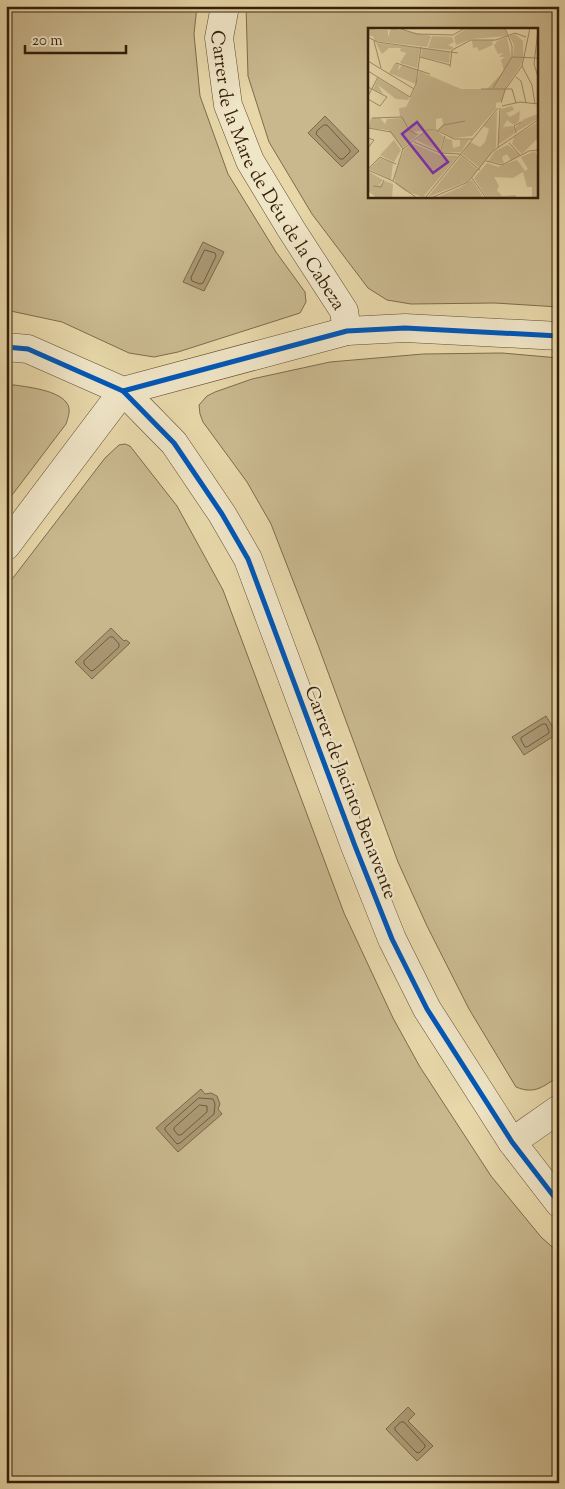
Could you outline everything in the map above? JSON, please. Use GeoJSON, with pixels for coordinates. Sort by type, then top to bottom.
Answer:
{"type":"FeatureCollection","features":[{"type":"Feature","properties":{"kind":"street","name":"Carrer de la Mare de Déu de la Cabeza"},"geometry":{"type":"LineString","coordinates":[[225,6],[219,38],[228,105],[250,161],[344,311],[347,331]]}},
{"type":"Feature","properties":{"kind":"street"},"geometry":{"type":"LineString","coordinates":[[6,546],[123,391],[347,331],[405,328],[559,336]]}},
{"type":"Feature","properties":{"kind":"street"},"geometry":{"type":"LineString","coordinates":[[6,347],[28,349],[123,391]]}},
{"type":"Feature","properties":{"kind":"street","name":"Carrer de Jacinto Benavente"},"geometry":{"type":"LineString","coordinates":[[123,391],[174,443],[222,514],[248,559],[355,846],[392,939],[427,1009],[512,1142],[559,1203]]}},
{"type":"Feature","properties":{"kind":"street"},"geometry":{"type":"LineString","coordinates":[[512,1142],[559,1109]]}},
{"type":"Feature","properties":{"kind":"shaded area"},"geometry":{"type":"Polygon","coordinates":[[[6,6],[197,6],[194,34],[200,96],[228,174],[276,252],[305,292],[306,302],[300,313],[178,352],[154,357],[129,353],[62,322],[6,310],[6,6]]]}},
{"type":"Feature","properties":{"kind":"shaded area"},"geometry":{"type":"Polygon","coordinates":[[[246,6],[559,6],[559,307],[495,303],[411,304],[387,300],[368,288],[312,214],[269,142],[248,76],[246,6]]]}},
{"type":"Feature","properties":{"kind":"shaded area"},"geometry":{"type":"Polygon","coordinates":[[[502,353],[559,358],[559,1076],[534,1090],[516,1087],[469,1009],[427,926],[398,862],[271,524],[247,482],[203,422],[199,405],[207,396],[215,392],[252,379],[330,362],[423,354],[502,353]]]}},
{"type":"Feature","properties":{"kind":"shaded area"},"geometry":{"type":"Polygon","coordinates":[[[6,384],[55,394],[66,402],[69,410],[66,424],[6,503],[6,384]]]}},
{"type":"Feature","properties":{"kind":"shaded area"},"geometry":{"type":"Polygon","coordinates":[[[125,444],[130,446],[177,506],[223,590],[344,913],[393,1018],[420,1067],[491,1176],[541,1237],[559,1253],[559,1483],[6,1483],[6,587],[105,458],[119,445],[125,444]]]}},
{"type":"Feature","properties":{"kind":"water"},"geometry":{"type":"Polygon","coordinates":[[[325,116],[359,151],[342,167],[308,133],[325,116]]]}},
{"type":"Feature","properties":{"kind":"water"},"geometry":{"type":"Polygon","coordinates":[[[203,242],[224,252],[204,291],[183,282],[203,242]]]}},
{"type":"Feature","properties":{"kind":"water"},"geometry":{"type":"Polygon","coordinates":[[[111,628],[124,641],[126,640],[130,643],[92,679],[75,662],[111,628]]]}},
{"type":"Feature","properties":{"kind":"water"},"geometry":{"type":"Polygon","coordinates":[[[546,716],[557,734],[524,755],[512,737],[546,716]]]}},
{"type":"Feature","properties":{"kind":"water"},"geometry":{"type":"Polygon","coordinates":[[[201,1089],[205,1094],[211,1093],[217,1096],[220,1104],[218,1109],[222,1114],[178,1152],[156,1128],[201,1089]]]}},
{"type":"Feature","properties":{"kind":"water"},"geometry":{"type":"Polygon","coordinates":[[[408,1407],[415,1414],[408,1421],[433,1446],[417,1461],[386,1429],[408,1407]]]}},
{"type":"Feature","properties":{"kind":"cycle path"},"geometry":{"type":"LineString","coordinates":[[6,347],[28,349],[123,391],[347,331],[405,328],[559,336]]}},
{"type":"Feature","properties":{"kind":"cycle path"},"geometry":{"type":"LineString","coordinates":[[123,391],[174,443],[222,514],[248,559],[355,846],[392,939],[427,1009],[512,1142],[559,1203]]}}]}
